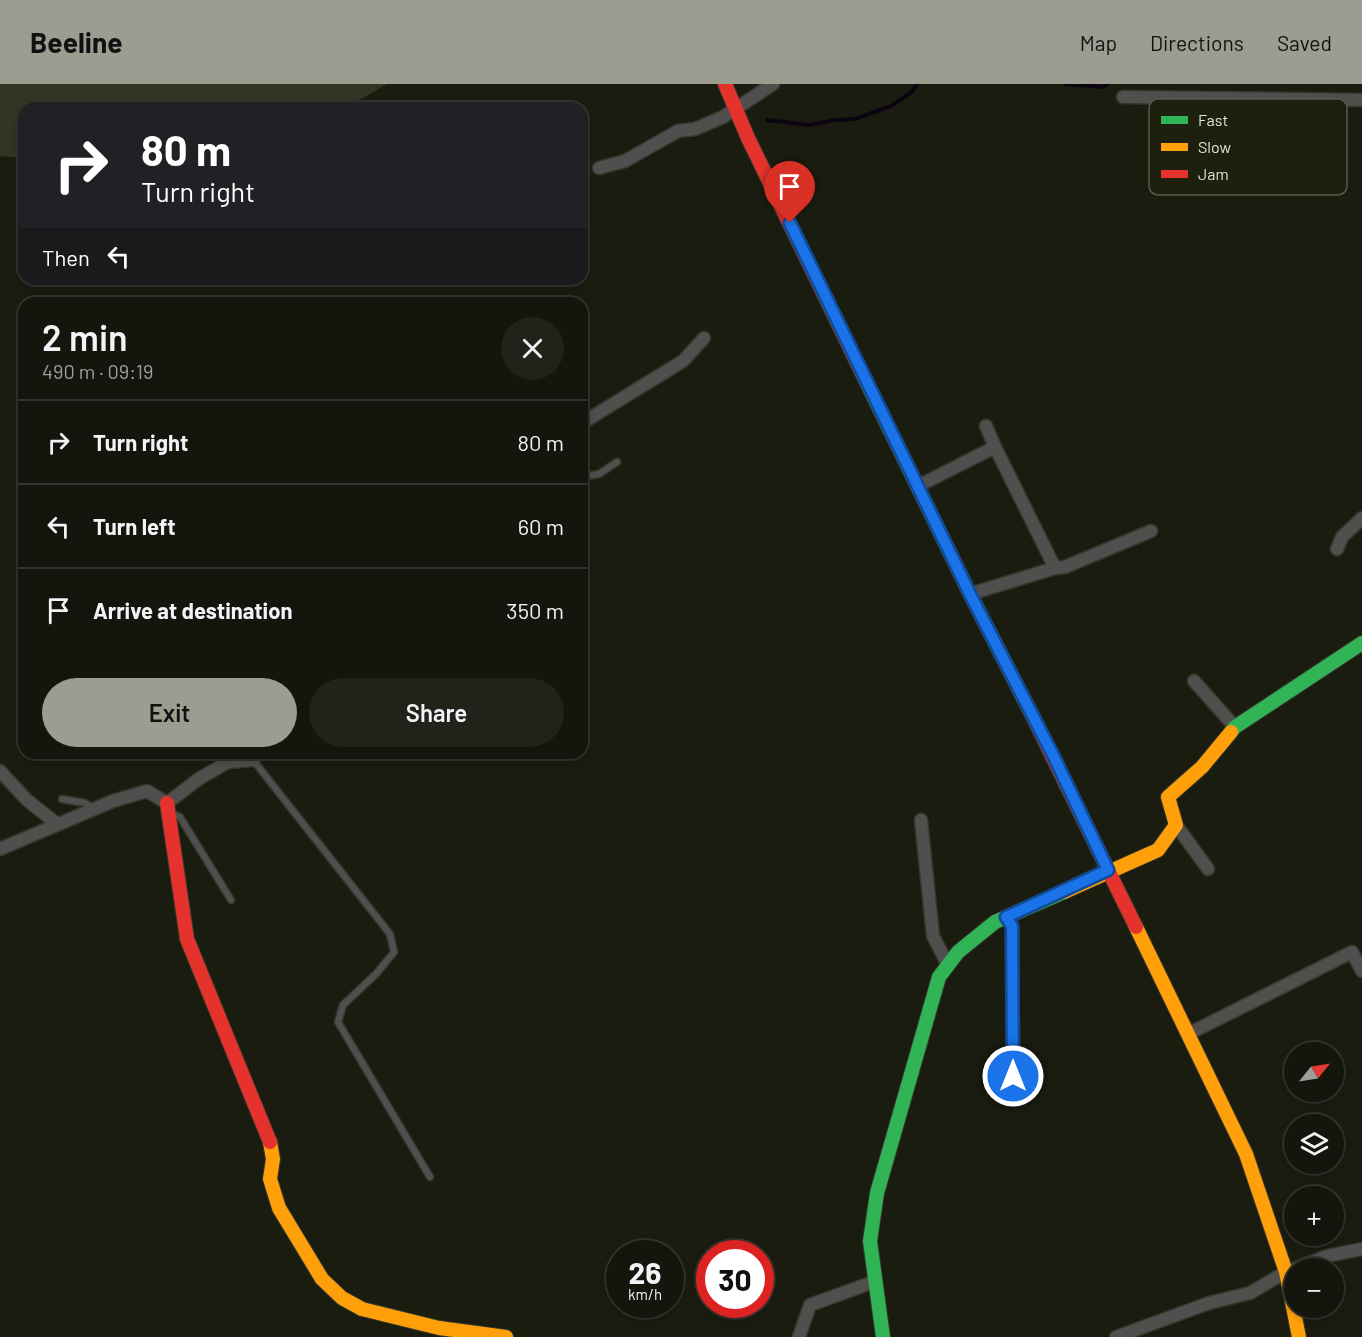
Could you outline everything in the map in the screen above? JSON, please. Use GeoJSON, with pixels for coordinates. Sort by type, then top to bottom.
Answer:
{"type":"FeatureCollection","features":[{"type":"Feature","properties":{"kind":"street"},"geometry":{"type":"LineString","coordinates":[[725,84],[748,138],[970,594],[1053,755],[1246,1154],[1284,1266]]}},
{"type":"Feature","properties":{"kind":"street"},"geometry":{"type":"LineString","coordinates":[[599,168],[625,161],[678,131],[695,129],[723,117],[773,84]]}},
{"type":"Feature","properties":{"kind":"street"},"geometry":{"type":"LineString","coordinates":[[1123,97],[1282,99]]}},
{"type":"Feature","properties":{"kind":"street"},"geometry":{"type":"LineString","coordinates":[[1347,100],[1362,100]]}},
{"type":"Feature","properties":{"kind":"street"},"geometry":{"type":"LineString","coordinates":[[588,419],[683,361],[704,338]]}},
{"type":"Feature","properties":{"kind":"street"},"geometry":{"type":"LineString","coordinates":[[986,426],[1055,568]]}},
{"type":"Feature","properties":{"kind":"street"},"geometry":{"type":"LineString","coordinates":[[918,486],[995,447]]}},
{"type":"Feature","properties":{"kind":"street"},"geometry":{"type":"LineString","coordinates":[[1337,549],[1342,537],[1362,518]]}},
{"type":"Feature","properties":{"kind":"street"},"geometry":{"type":"LineString","coordinates":[[970,594],[1065,567],[1151,531]]}},
{"type":"Feature","properties":{"kind":"street"},"geometry":{"type":"LineString","coordinates":[[1208,869],[1176,825],[1168,797],[1202,766],[1235,727],[1362,643]]}},
{"type":"Feature","properties":{"kind":"street"},"geometry":{"type":"LineString","coordinates":[[1194,681],[1235,727]]}},
{"type":"Feature","properties":{"kind":"street"},"geometry":{"type":"LineString","coordinates":[[168,807],[200,777],[228,762],[242,759]]}},
{"type":"Feature","properties":{"kind":"street"},"geometry":{"type":"LineString","coordinates":[[0,771],[27,800],[57,824]]}},
{"type":"Feature","properties":{"kind":"street"},"geometry":{"type":"LineString","coordinates":[[0,849],[93,809],[147,791],[168,807],[187,939],[270,1141],[273,1159],[270,1179],[279,1208],[322,1279],[342,1298],[362,1309],[439,1328],[506,1337]]}},
{"type":"Feature","properties":{"kind":"street"},"geometry":{"type":"LineString","coordinates":[[921,820],[933,936],[948,965]]}},
{"type":"Feature","properties":{"kind":"street"},"geometry":{"type":"LineString","coordinates":[[883,1337],[870,1241],[877,1193],[939,977],[958,952],[995,922],[1108,870],[1127,865],[1158,850],[1176,825]]}},
{"type":"Feature","properties":{"kind":"street"},"geometry":{"type":"LineString","coordinates":[[1006,917],[1012,926],[1013,1076]]}},
{"type":"Feature","properties":{"kind":"street"},"geometry":{"type":"LineString","coordinates":[[1188,1034],[1352,952],[1362,971]]}},
{"type":"Feature","properties":{"kind":"street"},"geometry":{"type":"LineString","coordinates":[[1323,1258],[1362,1249]]}},
{"type":"Feature","properties":{"kind":"street"},"geometry":{"type":"LineString","coordinates":[[1116,1337],[1209,1303],[1250,1293],[1284,1273]]}},
{"type":"Feature","properties":{"kind":"street"},"geometry":{"type":"LineString","coordinates":[[799,1337],[810,1305],[876,1281]]}},
{"type":"Feature","properties":{"kind":"street"},"geometry":{"type":"LineString","coordinates":[[1295,1318],[1299,1337]]}},
{"type":"Feature","properties":{"kind":"lane"},"geometry":{"type":"LineString","coordinates":[[588,476],[598,474],[617,462]]}},
{"type":"Feature","properties":{"kind":"lane"},"geometry":{"type":"LineString","coordinates":[[257,759],[390,934],[394,952],[376,974],[343,1005],[338,1022],[430,1177]]}},
{"type":"Feature","properties":{"kind":"lane"},"geometry":{"type":"LineString","coordinates":[[62,799],[85,803],[93,809]]}},
{"type":"Feature","properties":{"kind":"lane"},"geometry":{"type":"LineString","coordinates":[[168,807],[180,817],[231,900]]}},
{"type":"Feature","properties":{"kind":"green space"},"geometry":{"type":"Polygon","coordinates":[[[0,84],[387,84],[356,102],[18,102],[18,158],[0,156],[0,84]]]}},
{"type":"Feature","properties":{"kind":"waterway"},"geometry":{"type":"LineString","coordinates":[[767,120],[809,125],[855,119],[891,106],[912,92],[917,84]]}},
{"type":"Feature","properties":{"kind":"waterway"},"geometry":{"type":"LineString","coordinates":[[1065,84],[1104,87],[1107,84]]}},
{"type":"Feature","properties":{"kind":"traffic: fast"},"geometry":{"type":"LineString","coordinates":[[862,373],[1031,713]]}},
{"type":"Feature","properties":{"kind":"traffic: fast"},"geometry":{"type":"LineString","coordinates":[[1231,732],[1235,727],[1362,643]]}},
{"type":"Feature","properties":{"kind":"traffic: fast"},"geometry":{"type":"LineString","coordinates":[[883,1337],[870,1241],[877,1193],[939,977],[958,952],[995,922],[1064,892]]}},
{"type":"Feature","properties":{"kind":"traffic: slow"},"geometry":{"type":"LineString","coordinates":[[1064,892],[1158,850],[1176,825],[1168,797],[1202,767],[1231,732]]}},
{"type":"Feature","properties":{"kind":"traffic: slow"},"geometry":{"type":"LineString","coordinates":[[1136,927],[1246,1154],[1286,1272],[1299,1337]]}},
{"type":"Feature","properties":{"kind":"traffic: slow"},"geometry":{"type":"LineString","coordinates":[[270,1142],[273,1159],[270,1179],[279,1208],[322,1279],[342,1298],[362,1309],[439,1328],[506,1337]]}},
{"type":"Feature","properties":{"kind":"traffic: jam"},"geometry":{"type":"LineString","coordinates":[[725,84],[748,138],[862,373]]}},
{"type":"Feature","properties":{"kind":"traffic: jam"},"geometry":{"type":"LineString","coordinates":[[1031,713],[1136,927]]}},
{"type":"Feature","properties":{"kind":"traffic: jam"},"geometry":{"type":"LineString","coordinates":[[167,803],[187,939],[270,1142]]}},
{"type":"Feature","properties":{"kind":"route"},"geometry":{"type":"LineString","coordinates":[[790,223],[970,594],[1053,755],[1108,870],[1006,917],[1012,926],[1013,1076]]}}]}
